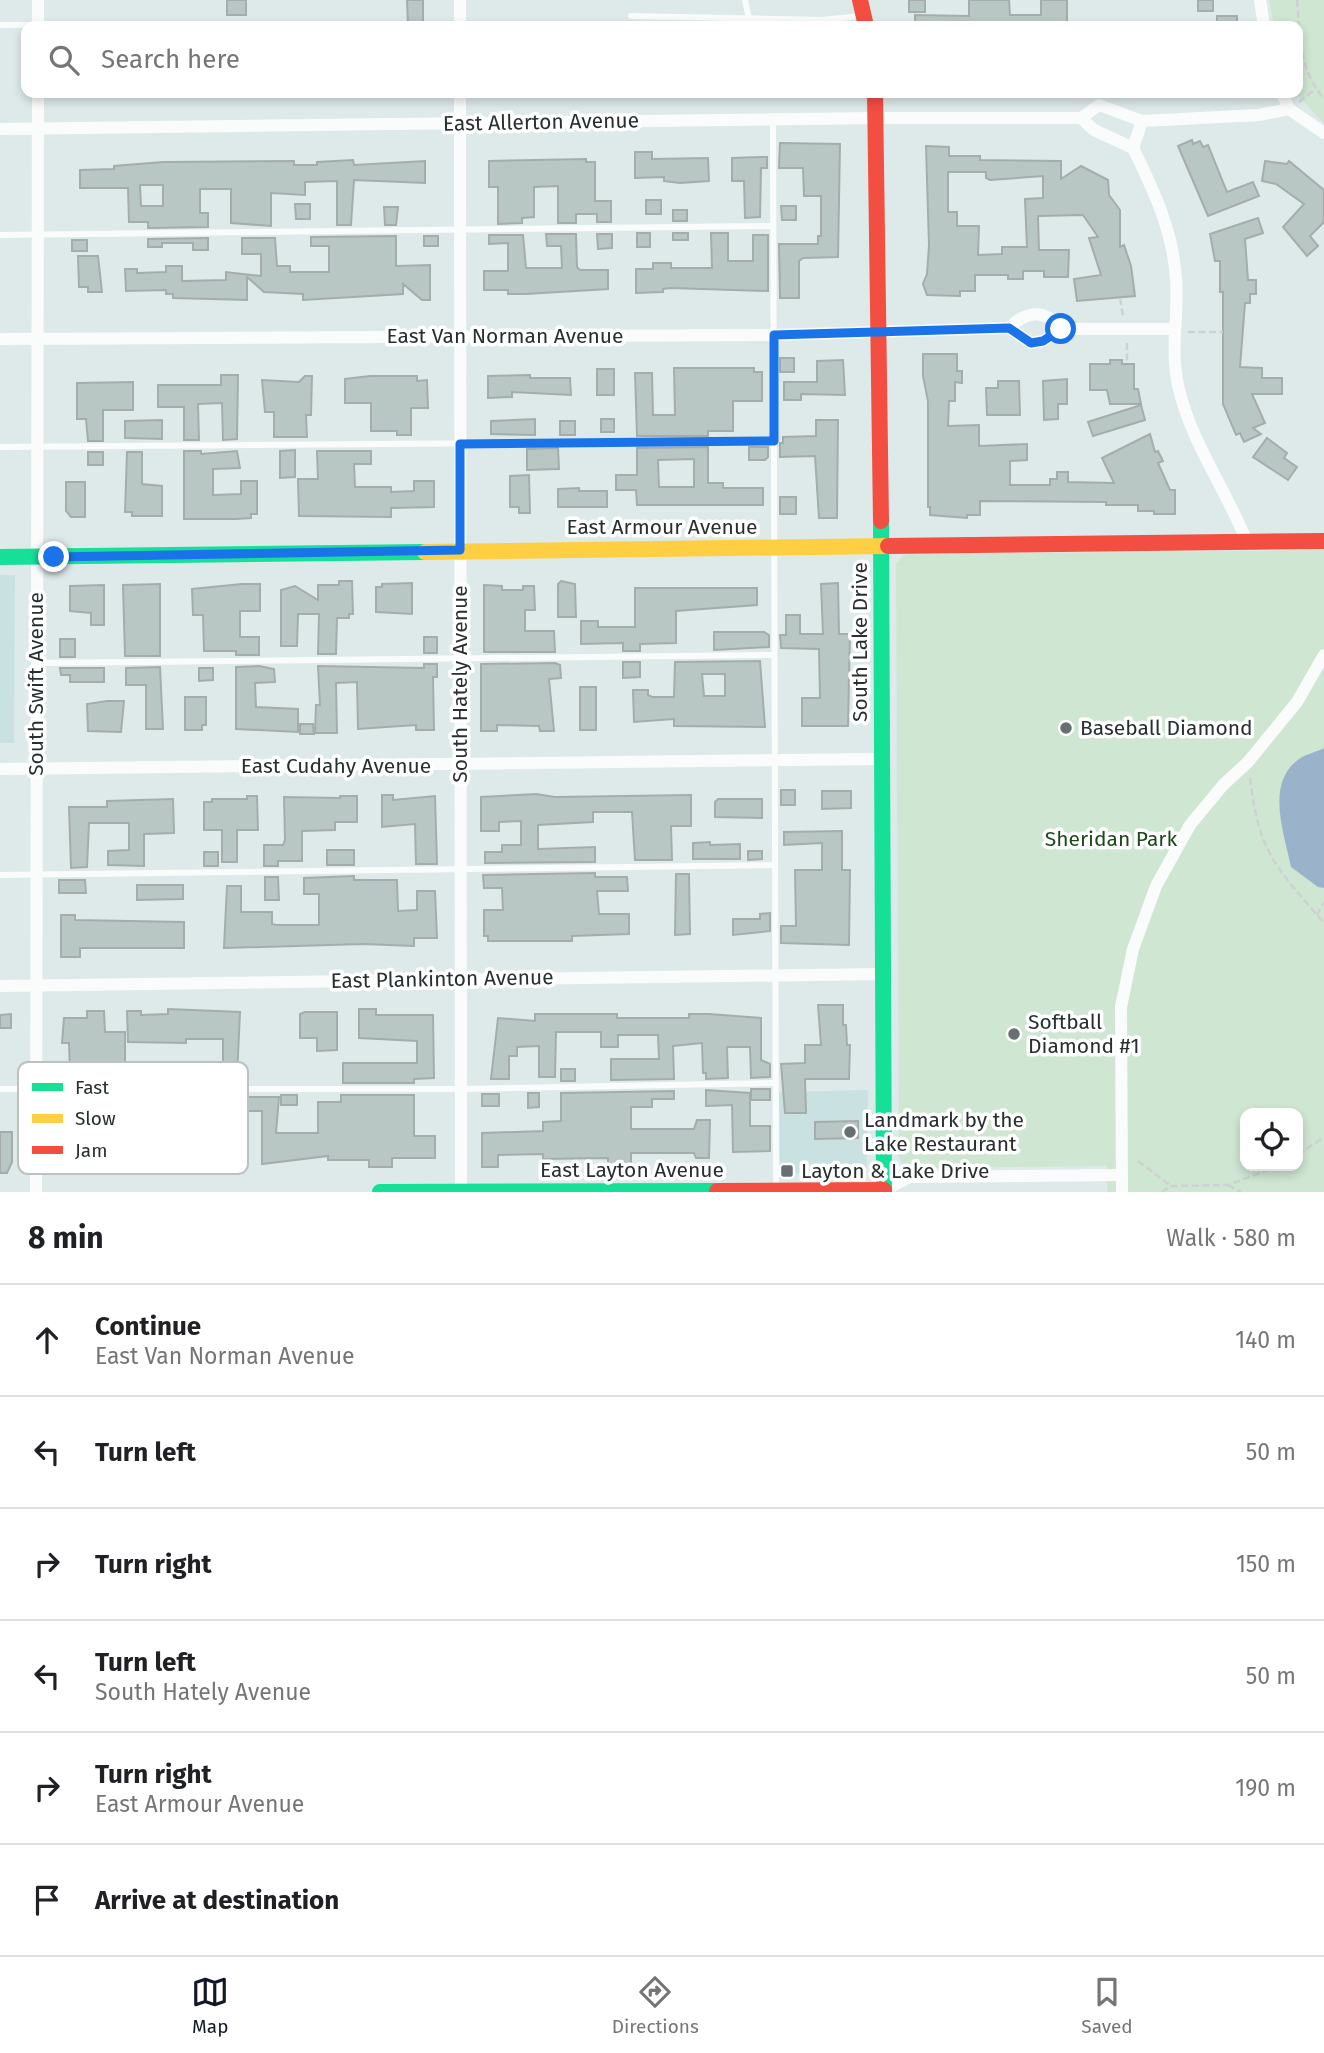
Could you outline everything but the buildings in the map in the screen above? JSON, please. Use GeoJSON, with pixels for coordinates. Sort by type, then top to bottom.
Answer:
{"type":"FeatureCollection","features":[{"type":"Feature","properties":{"kind":"main road","name":"South Lake Drive"},"geometry":{"type":"LineString","coordinates":[[875,98],[880,330],[886,1191]]}},
{"type":"Feature","properties":{"kind":"main road","name":"East Armour Avenue"},"geometry":{"type":"LineString","coordinates":[[0,557],[1324,541]]}},
{"type":"Feature","properties":{"kind":"main road","name":"East Layton Avenue"},"geometry":{"type":"LineString","coordinates":[[380,1192],[886,1191]]}},
{"type":"Feature","properties":{"kind":"street"},"geometry":{"type":"LineString","coordinates":[[38,0],[38,21]]}},
{"type":"Feature","properties":{"kind":"street"},"geometry":{"type":"LineString","coordinates":[[460,0],[460,21]]}},
{"type":"Feature","properties":{"kind":"street"},"geometry":{"type":"LineString","coordinates":[[1260,0],[1263,21]]}},
{"type":"Feature","properties":{"kind":"street","name":"South Swift Avenue"},"geometry":{"type":"LineString","coordinates":[[36,1062],[38,98]]}},
{"type":"Feature","properties":{"kind":"street","name":"South Hately Avenue"},"geometry":{"type":"LineString","coordinates":[[460,98],[461,1191]]}},
{"type":"Feature","properties":{"kind":"street"},"geometry":{"type":"LineString","coordinates":[[1284,98],[1289,109],[1324,134]]}},
{"type":"Feature","properties":{"kind":"street","name":"East Allerton Avenue"},"geometry":{"type":"LineString","coordinates":[[0,129],[773,119],[1081,118],[1099,105],[1142,121],[1259,115],[1289,109]]}},
{"type":"Feature","properties":{"kind":"street"},"geometry":{"type":"LineString","coordinates":[[1081,118],[1094,130],[1133,148],[1167,226],[1177,282],[1174,330],[1178,383],[1191,430],[1231,502],[1246,540]]}},
{"type":"Feature","properties":{"kind":"street"},"geometry":{"type":"LineString","coordinates":[[1133,148],[1142,121]]}},
{"type":"Feature","properties":{"kind":"street","name":"East Van Norman Avenue"},"geometry":{"type":"LineString","coordinates":[[1009,328],[1025,314],[1035,313],[1055,321],[1061,329]]}},
{"type":"Feature","properties":{"kind":"street","name":"East Van Norman Avenue"},"geometry":{"type":"LineString","coordinates":[[0,339],[774,335],[1009,328],[1031,343],[1043,341],[1061,329],[1174,330]]}},
{"type":"Feature","properties":{"kind":"street"},"geometry":{"type":"LineString","coordinates":[[1122,1192],[1121,1007],[1133,949],[1156,886],[1190,825],[1223,785],[1248,762],[1297,702],[1324,655]]}},
{"type":"Feature","properties":{"kind":"street","name":"East Cudahy Avenue"},"geometry":{"type":"LineString","coordinates":[[0,769],[881,759]]}},
{"type":"Feature","properties":{"kind":"street","name":"East Plankinton Avenue"},"geometry":{"type":"LineString","coordinates":[[0,986],[883,974]]}},
{"type":"Feature","properties":{"kind":"street","name":"South Swift Avenue"},"geometry":{"type":"LineString","coordinates":[[36,1174],[36,1192]]}},
{"type":"Feature","properties":{"kind":"street"},"geometry":{"type":"LineString","coordinates":[[886,1191],[910,1177],[1121,1175]]}},
{"type":"Feature","properties":{"kind":"lane"},"geometry":{"type":"LineString","coordinates":[[745,0],[749,19]]}},
{"type":"Feature","properties":{"kind":"lane"},"geometry":{"type":"LineString","coordinates":[[631,16],[823,20],[863,14]]}},
{"type":"Feature","properties":{"kind":"lane"},"geometry":{"type":"LineString","coordinates":[[0,25],[21,25]]}},
{"type":"Feature","properties":{"kind":"lane"},"geometry":{"type":"LineString","coordinates":[[773,119],[776,1192]]}},
{"type":"Feature","properties":{"kind":"lane"},"geometry":{"type":"LineString","coordinates":[[0,235],[773,226]]}},
{"type":"Feature","properties":{"kind":"lane"},"geometry":{"type":"LineString","coordinates":[[0,447],[774,441]]}},
{"type":"Feature","properties":{"kind":"lane"},"geometry":{"type":"LineString","coordinates":[[36,663],[773,655]]}},
{"type":"Feature","properties":{"kind":"lane"},"geometry":{"type":"LineString","coordinates":[[0,875],[774,865]]}},
{"type":"Feature","properties":{"kind":"lane"},"geometry":{"type":"LineString","coordinates":[[248,1089],[462,1089],[775,1083]]}},
{"type":"Feature","properties":{"kind":"lane"},"geometry":{"type":"LineString","coordinates":[[0,1089],[18,1089]]}},
{"type":"Feature","properties":{"kind":"path"},"geometry":{"type":"LineString","coordinates":[[1297,0],[1299,21]]}},
{"type":"Feature","properties":{"kind":"path"},"geometry":{"type":"LineString","coordinates":[[1303,62],[1324,99]]}},
{"type":"Feature","properties":{"kind":"path"},"geometry":{"type":"LineString","coordinates":[[1289,109],[1316,89]]}},
{"type":"Feature","properties":{"kind":"path"},"geometry":{"type":"LineString","coordinates":[[1120,298],[1126,329],[1127,364]]}},
{"type":"Feature","properties":{"kind":"path"},"geometry":{"type":"LineString","coordinates":[[1174,330],[1223,332]]}},
{"type":"Feature","properties":{"kind":"path"},"geometry":{"type":"LineString","coordinates":[[1248,762],[1254,809],[1262,841],[1283,876],[1324,923]]}},
{"type":"Feature","properties":{"kind":"path"},"geometry":{"type":"LineString","coordinates":[[1317,915],[1324,902]]}},
{"type":"Feature","properties":{"kind":"path"},"geometry":{"type":"LineString","coordinates":[[1303,1152],[1324,1137]]}},
{"type":"Feature","properties":{"kind":"path"},"geometry":{"type":"LineString","coordinates":[[1138,1161],[1171,1186]]}},
{"type":"Feature","properties":{"kind":"path"},"geometry":{"type":"LineString","coordinates":[[1162,1192],[1171,1186],[1228,1185],[1266,1171]]}},
{"type":"Feature","properties":{"kind":"path"},"geometry":{"type":"LineString","coordinates":[[1228,1185],[1241,1192]]}},
{"type":"Feature","properties":{"kind":"shaded area"},"geometry":{"type":"Polygon","coordinates":[[[0,575],[15,575],[14,743],[0,743],[0,575]]]}},
{"type":"Feature","properties":{"kind":"shaded area"},"geometry":{"type":"Polygon","coordinates":[[[868,1090],[867,1166],[864,1171],[780,1174],[779,1092],[868,1090]]]}},
{"type":"Feature","properties":{"kind":"green space"},"geometry":{"type":"Polygon","coordinates":[[[1269,0],[1324,0],[1324,124],[1301,98],[1303,98],[1303,21],[1273,21],[1269,0]]]}},
{"type":"Feature","properties":{"kind":"green space","name":"Sheridan Park"},"geometry":{"type":"Polygon","coordinates":[[[1324,550],[1324,1192],[1107,1192],[1107,1166],[905,1168],[899,1158],[896,564],[903,555],[1324,550]]]}},
{"type":"Feature","properties":{"kind":"water"},"geometry":{"type":"Polygon","coordinates":[[[1324,748],[1324,888],[1318,887],[1291,867],[1281,824],[1280,795],[1282,781],[1289,769],[1302,757],[1324,748]]]}},
{"type":"Feature","properties":{"kind":"traffic: fast"},"geometry":{"type":"LineString","coordinates":[[881,521],[884,1192]]}},
{"type":"Feature","properties":{"kind":"traffic: fast"},"geometry":{"type":"LineString","coordinates":[[0,557],[425,552]]}},
{"type":"Feature","properties":{"kind":"traffic: fast"},"geometry":{"type":"LineString","coordinates":[[380,1192],[717,1191]]}},
{"type":"Feature","properties":{"kind":"traffic: slow"},"geometry":{"type":"LineString","coordinates":[[425,552],[888,546]]}},
{"type":"Feature","properties":{"kind":"traffic: jam"},"geometry":{"type":"LineString","coordinates":[[860,0],[865,21]]}},
{"type":"Feature","properties":{"kind":"traffic: jam"},"geometry":{"type":"LineString","coordinates":[[875,98],[881,521]]}},
{"type":"Feature","properties":{"kind":"traffic: jam"},"geometry":{"type":"LineString","coordinates":[[888,546],[1324,541]]}},
{"type":"Feature","properties":{"kind":"traffic: jam"},"geometry":{"type":"LineString","coordinates":[[717,1191],[884,1190]]}},
{"type":"Feature","properties":{"kind":"place","name":"Baseball Diamond"},"geometry":{"type":"Point","coordinates":[1066,728]}},
{"type":"Feature","properties":{"kind":"place","name":"Softball Diamond #1"},"geometry":{"type":"Point","coordinates":[1014,1034]}},
{"type":"Feature","properties":{"kind":"place","name":"Landmark by the Lake Restaurant"},"geometry":{"type":"Point","coordinates":[850,1132]}},
{"type":"Feature","properties":{"kind":"place","name":"Layton & Lake Drive"},"geometry":{"type":"Point","coordinates":[787,1171]}},
{"type":"Feature","properties":{"kind":"route"},"geometry":{"type":"LineString","coordinates":[[54,557],[460,550],[460,444],[774,441],[774,335],[1009,328],[1019,338],[1031,343],[1043,341],[1061,329]]}}]}
